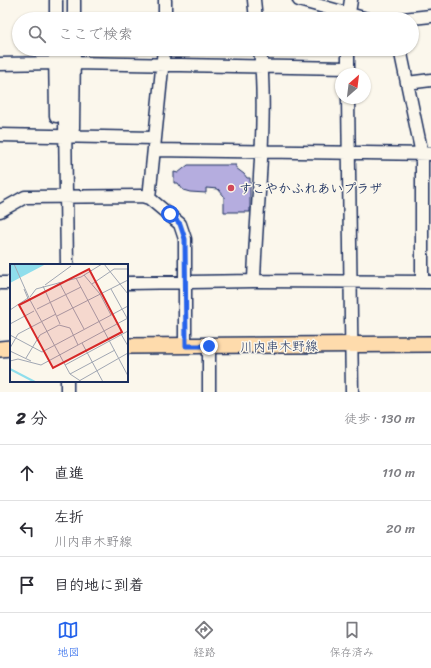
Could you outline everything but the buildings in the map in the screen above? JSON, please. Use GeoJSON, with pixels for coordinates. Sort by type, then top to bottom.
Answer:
{"type":"FeatureCollection","features":[{"type":"Feature","properties":{"kind":"main road","name":"川内串木野線"},"geometry":{"type":"LineString","coordinates":[[128,346],[431,344]]}},
{"type":"Feature","properties":{"kind":"main road"},"geometry":{"type":"LineString","coordinates":[[0,349],[10,348]]}},
{"type":"Feature","properties":{"kind":"street"},"geometry":{"type":"LineString","coordinates":[[56,0],[56,12]]}},
{"type":"Feature","properties":{"kind":"street"},"geometry":{"type":"LineString","coordinates":[[64,0],[64,12]]}},
{"type":"Feature","properties":{"kind":"street"},"geometry":{"type":"LineString","coordinates":[[74,0],[74,12]]}},
{"type":"Feature","properties":{"kind":"street"},"geometry":{"type":"LineString","coordinates":[[165,0],[165,12]]}},
{"type":"Feature","properties":{"kind":"street"},"geometry":{"type":"LineString","coordinates":[[254,0],[255,12]]}},
{"type":"Feature","properties":{"kind":"street"},"geometry":{"type":"LineString","coordinates":[[299,0],[334,12]]}},
{"type":"Feature","properties":{"kind":"street"},"geometry":{"type":"LineString","coordinates":[[349,12],[351,0]]}},
{"type":"Feature","properties":{"kind":"street"},"geometry":{"type":"LineString","coordinates":[[419,17],[431,16]]}},
{"type":"Feature","properties":{"kind":"street"},"geometry":{"type":"LineString","coordinates":[[55,56],[65,135]]}},
{"type":"Feature","properties":{"kind":"street"},"geometry":{"type":"LineString","coordinates":[[64,56],[67,197],[66,264]]}},
{"type":"Feature","properties":{"kind":"street"},"geometry":{"type":"LineString","coordinates":[[65,135],[74,56]]}},
{"type":"Feature","properties":{"kind":"street"},"geometry":{"type":"LineString","coordinates":[[149,198],[164,56]]}},
{"type":"Feature","properties":{"kind":"street"},"geometry":{"type":"LineString","coordinates":[[254,280],[261,152],[262,68],[261,56]]}},
{"type":"Feature","properties":{"kind":"street"},"geometry":{"type":"LineString","coordinates":[[348,56],[348,68]]}},
{"type":"Feature","properties":{"kind":"street"},"geometry":{"type":"LineString","coordinates":[[128,283],[254,280],[426,282],[426,154],[406,82],[401,56]]}},
{"type":"Feature","properties":{"kind":"street"},"geometry":{"type":"LineString","coordinates":[[0,64],[55,63]]}},
{"type":"Feature","properties":{"kind":"street"},"geometry":{"type":"LineString","coordinates":[[74,63],[335,71]]}},
{"type":"Feature","properties":{"kind":"street"},"geometry":{"type":"LineString","coordinates":[[406,82],[431,80]]}},
{"type":"Feature","properties":{"kind":"street"},"geometry":{"type":"LineString","coordinates":[[348,104],[352,392]]}},
{"type":"Feature","properties":{"kind":"street"},"geometry":{"type":"LineString","coordinates":[[0,136],[65,135],[154,138]]}},
{"type":"Feature","properties":{"kind":"street"},"geometry":{"type":"LineString","coordinates":[[154,150],[426,154]]}},
{"type":"Feature","properties":{"kind":"street"},"geometry":{"type":"LineString","coordinates":[[0,211],[25,197],[142,196],[149,198],[180,224],[185,239],[184,282],[186,346]]}},
{"type":"Feature","properties":{"kind":"street"},"geometry":{"type":"LineString","coordinates":[[209,346],[209,392]]}},
{"type":"Feature","properties":{"kind":"place","name":"すこやかふれあいプラザ"},"geometry":{"type":"Point","coordinates":[231,188]}},
{"type":"Feature","properties":{"kind":"route"},"geometry":{"type":"LineString","coordinates":[[170,214],[180,224],[185,239],[184,282],[186,346],[209,346]]}}]}
